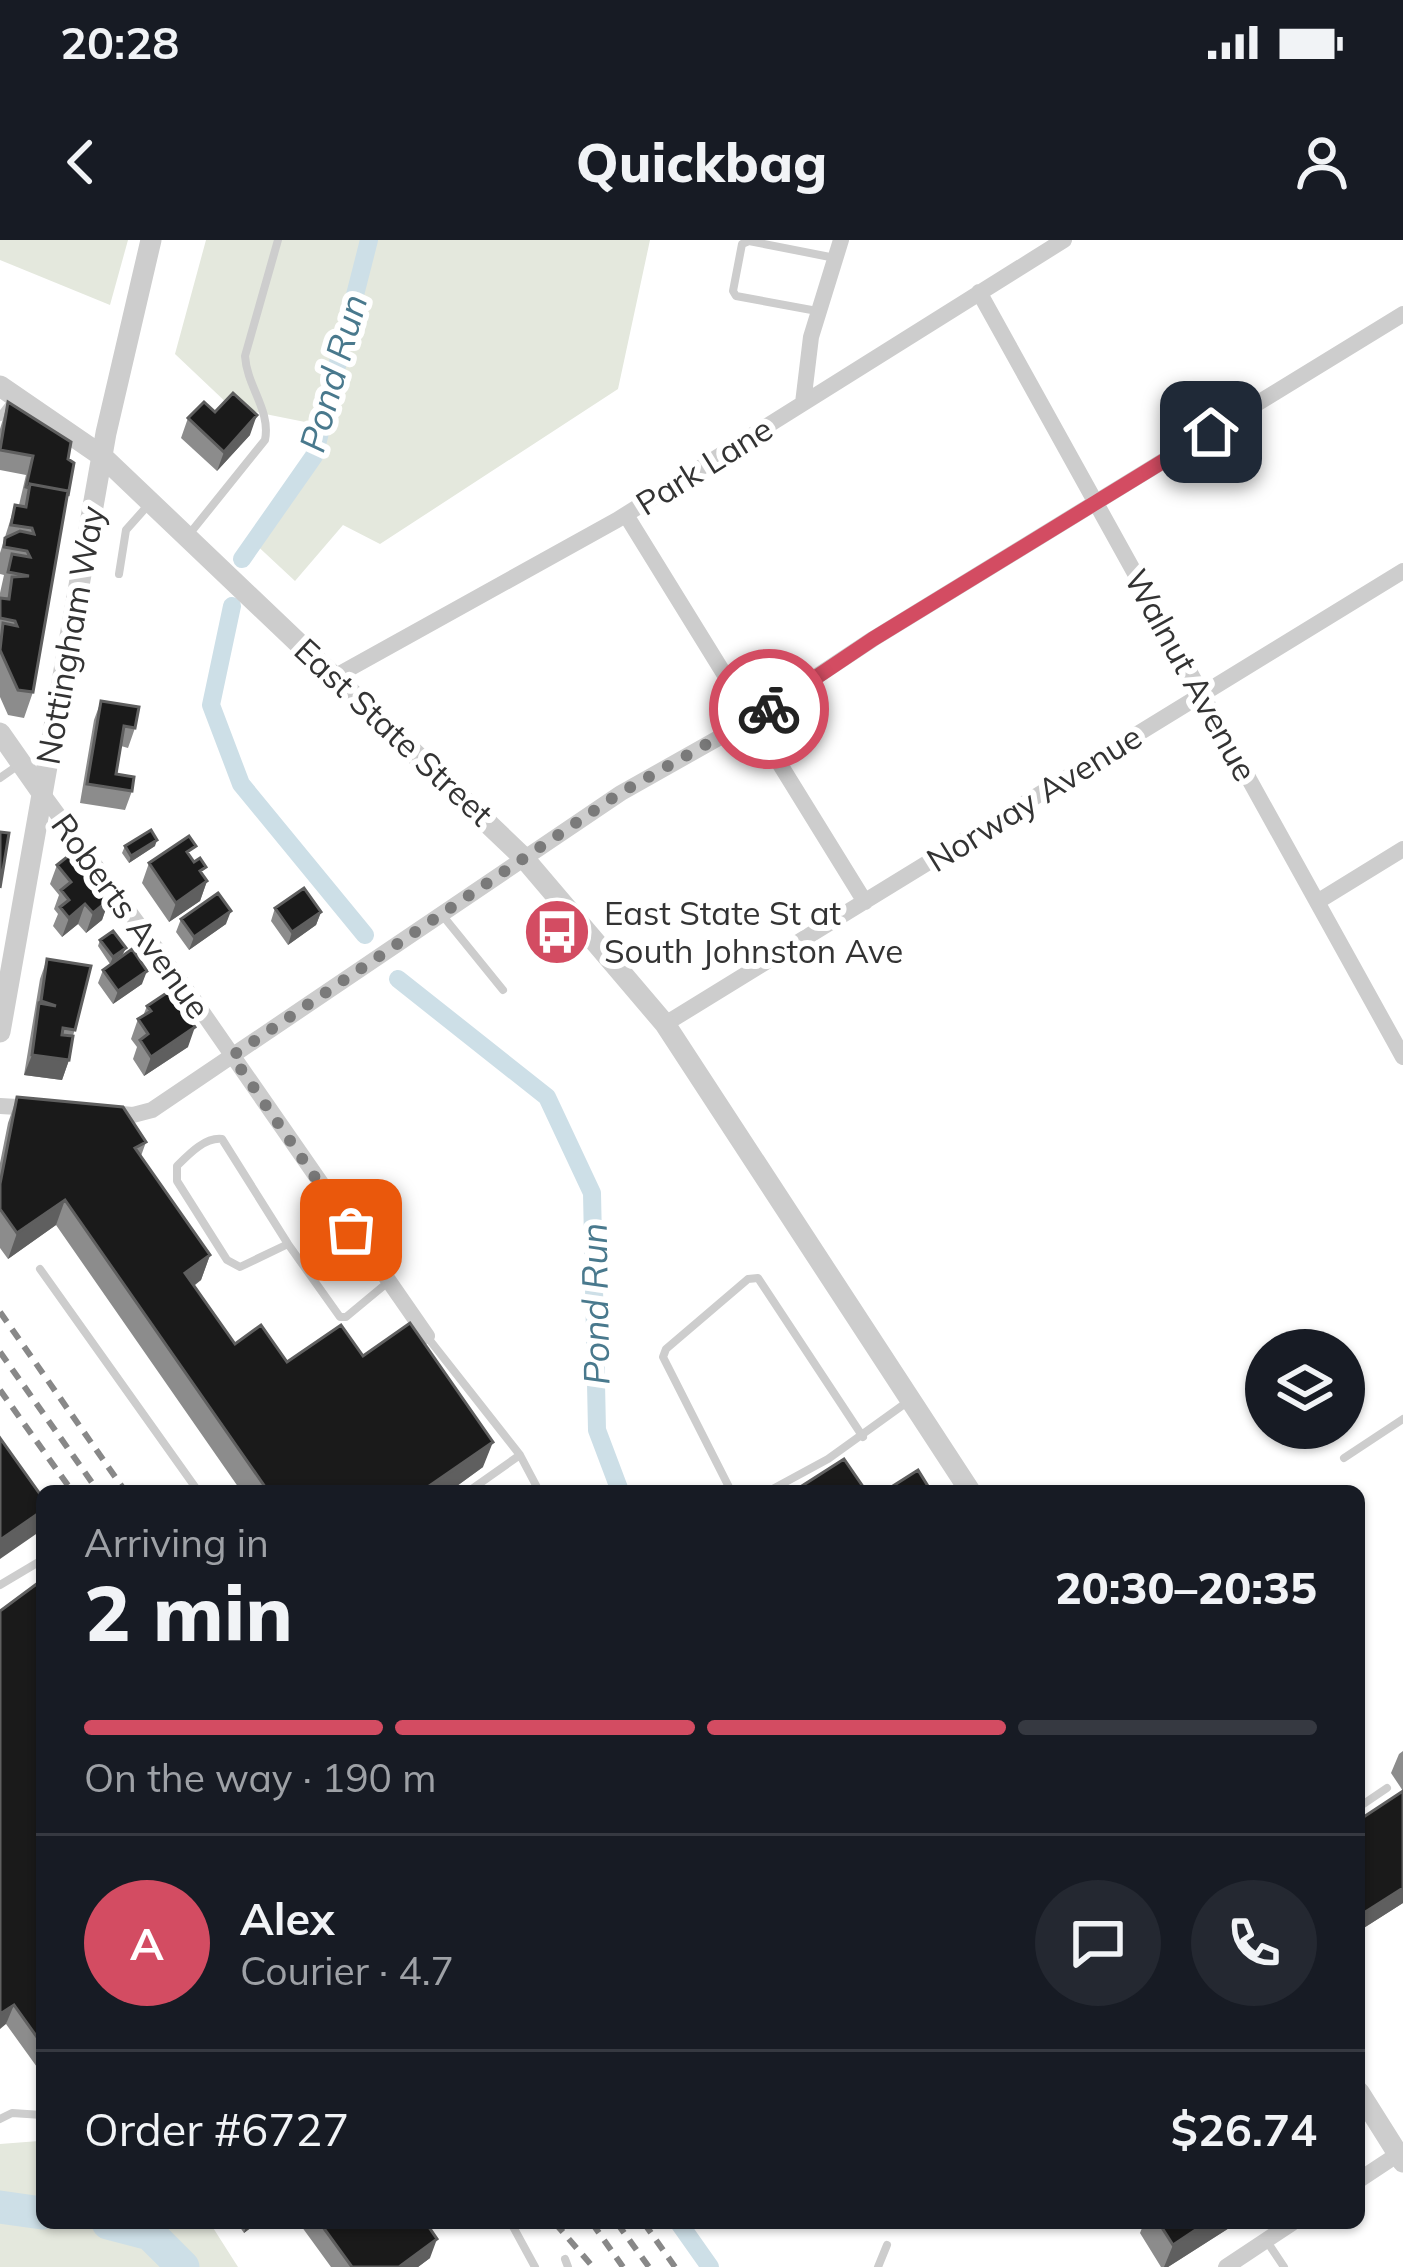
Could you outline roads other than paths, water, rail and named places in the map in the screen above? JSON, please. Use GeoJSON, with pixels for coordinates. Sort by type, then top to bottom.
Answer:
{"type":"FeatureCollection","features":[{"type":"Feature","properties":{"kind":"street","name":"Nottingham Way"},"geometry":{"type":"LineString","coordinates":[[0,1032],[102,456],[151,240]]}},
{"type":"Feature","properties":{"kind":"street","name":"Park Lane"},"geometry":{"type":"LineString","coordinates":[[336,676],[626,515],[1064,240]]}},
{"type":"Feature","properties":{"kind":"street"},"geometry":{"type":"LineString","coordinates":[[803,403],[818,312],[838,249]]}},
{"type":"Feature","properties":{"kind":"street","name":"Walnut Avenue"},"geometry":{"type":"LineString","coordinates":[[979,292],[1403,1057]]}},
{"type":"Feature","properties":{"kind":"street"},"geometry":{"type":"LineString","coordinates":[[90,1112],[133,1115],[152,1110],[620,793],[754,718],[873,639],[1403,314]]}},
{"type":"Feature","properties":{"kind":"street","name":"East State Street"},"geometry":{"type":"LineString","coordinates":[[8,391],[102,456],[523,857],[665,1024],[966,1485]]}},
{"type":"Feature","properties":{"kind":"street"},"geometry":{"type":"LineString","coordinates":[[626,515],[866,902]]}},
{"type":"Feature","properties":{"kind":"street","name":"Norway Avenue"},"geometry":{"type":"LineString","coordinates":[[665,1024],[1403,571]]}},
{"type":"Feature","properties":{"kind":"street","name":"Roberts Avenue"},"geometry":{"type":"LineString","coordinates":[[0,733],[427,1336]]}},
{"type":"Feature","properties":{"kind":"street"},"geometry":{"type":"LineString","coordinates":[[1317,902],[1403,849]]}},
{"type":"Feature","properties":{"kind":"street"},"geometry":{"type":"LineString","coordinates":[[0,1106],[48,1109]]}},
{"type":"Feature","properties":{"kind":"street"},"geometry":{"type":"LineString","coordinates":[[1365,2101],[1401,2156],[1365,2177]]}},
{"type":"Feature","properties":{"kind":"street"},"geometry":{"type":"LineString","coordinates":[[1226,2267],[1283,2229]]}},
{"type":"Feature","properties":{"kind":"lane"},"geometry":{"type":"LineString","coordinates":[[187,537],[265,440],[268,423],[246,376],[245,356],[278,240]]}},
{"type":"Feature","properties":{"kind":"lane"},"geometry":{"type":"LineString","coordinates":[[818,312],[736,296],[742,244],[838,249]]}},
{"type":"Feature","properties":{"kind":"lane"},"geometry":{"type":"LineString","coordinates":[[0,417],[8,391]]}},
{"type":"Feature","properties":{"kind":"lane"},"geometry":{"type":"LineString","coordinates":[[119,574],[126,530],[151,502]]}},
{"type":"Feature","properties":{"kind":"lane"},"geometry":{"type":"LineString","coordinates":[[0,778],[21,763]]}},
{"type":"Feature","properties":{"kind":"lane"},"geometry":{"type":"LineString","coordinates":[[442,914],[503,990]]}},
{"type":"Feature","properties":{"kind":"lane"},"geometry":{"type":"LineString","coordinates":[[286,1241],[240,1267],[227,1260],[177,1180],[177,1166],[215,1138],[222,1139],[340,1317],[357,1309],[387,1282]]}},
{"type":"Feature","properties":{"kind":"lane"},"geometry":{"type":"LineString","coordinates":[[40,1269],[194,1485]]}},
{"type":"Feature","properties":{"kind":"lane"},"geometry":{"type":"LineString","coordinates":[[727,1485],[663,1361],[666,1349],[748,1279],[758,1278],[863,1436]]}},
{"type":"Feature","properties":{"kind":"lane"},"geometry":{"type":"LineString","coordinates":[[427,1336],[520,1455],[536,1485]]}},
{"type":"Feature","properties":{"kind":"lane"},"geometry":{"type":"LineString","coordinates":[[779,1485],[863,1436],[911,1399]]}},
{"type":"Feature","properties":{"kind":"lane"},"geometry":{"type":"LineString","coordinates":[[1344,1457],[1403,1419]]}},
{"type":"Feature","properties":{"kind":"lane"},"geometry":{"type":"LineString","coordinates":[[478,1485],[520,1455]]}},
{"type":"Feature","properties":{"kind":"lane"},"geometry":{"type":"LineString","coordinates":[[0,1585],[36,1564]]}},
{"type":"Feature","properties":{"kind":"lane"},"geometry":{"type":"LineString","coordinates":[[1365,1803],[1387,1788]]}},
{"type":"Feature","properties":{"kind":"lane"},"geometry":{"type":"LineString","coordinates":[[0,2119],[12,2113],[36,2115]]}},
{"type":"Feature","properties":{"kind":"lane"},"geometry":{"type":"LineString","coordinates":[[514,2229],[536,2267]]}},
{"type":"Feature","properties":{"kind":"lane"},"geometry":{"type":"LineString","coordinates":[[1266,2240],[1284,2267]]}},
{"type":"Feature","properties":{"kind":"lane"},"geometry":{"type":"LineString","coordinates":[[878,2267],[887,2246]]}},
{"type":"Feature","properties":{"kind":"waterway","name":"Pond Run"},"geometry":{"type":"LineString","coordinates":[[242,559],[314,456],[369,240]]}},
{"type":"Feature","properties":{"kind":"waterway","name":"Pond Run"},"geometry":{"type":"LineString","coordinates":[[232,606],[211,705],[241,784],[365,935]]}},
{"type":"Feature","properties":{"kind":"waterway","name":"Pond Run"},"geometry":{"type":"LineString","coordinates":[[398,979],[547,1097],[592,1193],[597,1430],[618,1485]]}},
{"type":"Feature","properties":{"kind":"waterway"},"geometry":{"type":"LineString","coordinates":[[0,2207],[36,2212]]}},
{"type":"Feature","properties":{"kind":"waterway"},"geometry":{"type":"LineString","coordinates":[[131,2229],[150,2234],[183,2267]]}},
{"type":"Feature","properties":{"kind":"waterway","name":"Pond Run"},"geometry":{"type":"LineString","coordinates":[[683,2229],[710,2267]]}},
{"type":"Feature","properties":{"kind":"railway"},"geometry":{"type":"LineString","coordinates":[[0,1312],[121,1485]]}},
{"type":"Feature","properties":{"kind":"railway"},"geometry":{"type":"LineString","coordinates":[[0,1352],[94,1485]]}},
{"type":"Feature","properties":{"kind":"railway"},"geometry":{"type":"LineString","coordinates":[[0,1390],[68,1485]]}},
{"type":"Feature","properties":{"kind":"railway"},"geometry":{"type":"LineString","coordinates":[[560,2229],[593,2267]]}},
{"type":"Feature","properties":{"kind":"railway"},"geometry":{"type":"LineString","coordinates":[[596,2229],[623,2267]]}},
{"type":"Feature","properties":{"kind":"railway"},"geometry":{"type":"LineString","coordinates":[[621,2229],[649,2267]]}},
{"type":"Feature","properties":{"kind":"railway"},"geometry":{"type":"LineString","coordinates":[[648,2229],[675,2267]]}},
{"type":"Feature","properties":{"kind":"place","name":"East State St at South Johnston Ave"},"geometry":{"type":"Point","coordinates":[557,932]}}]}
